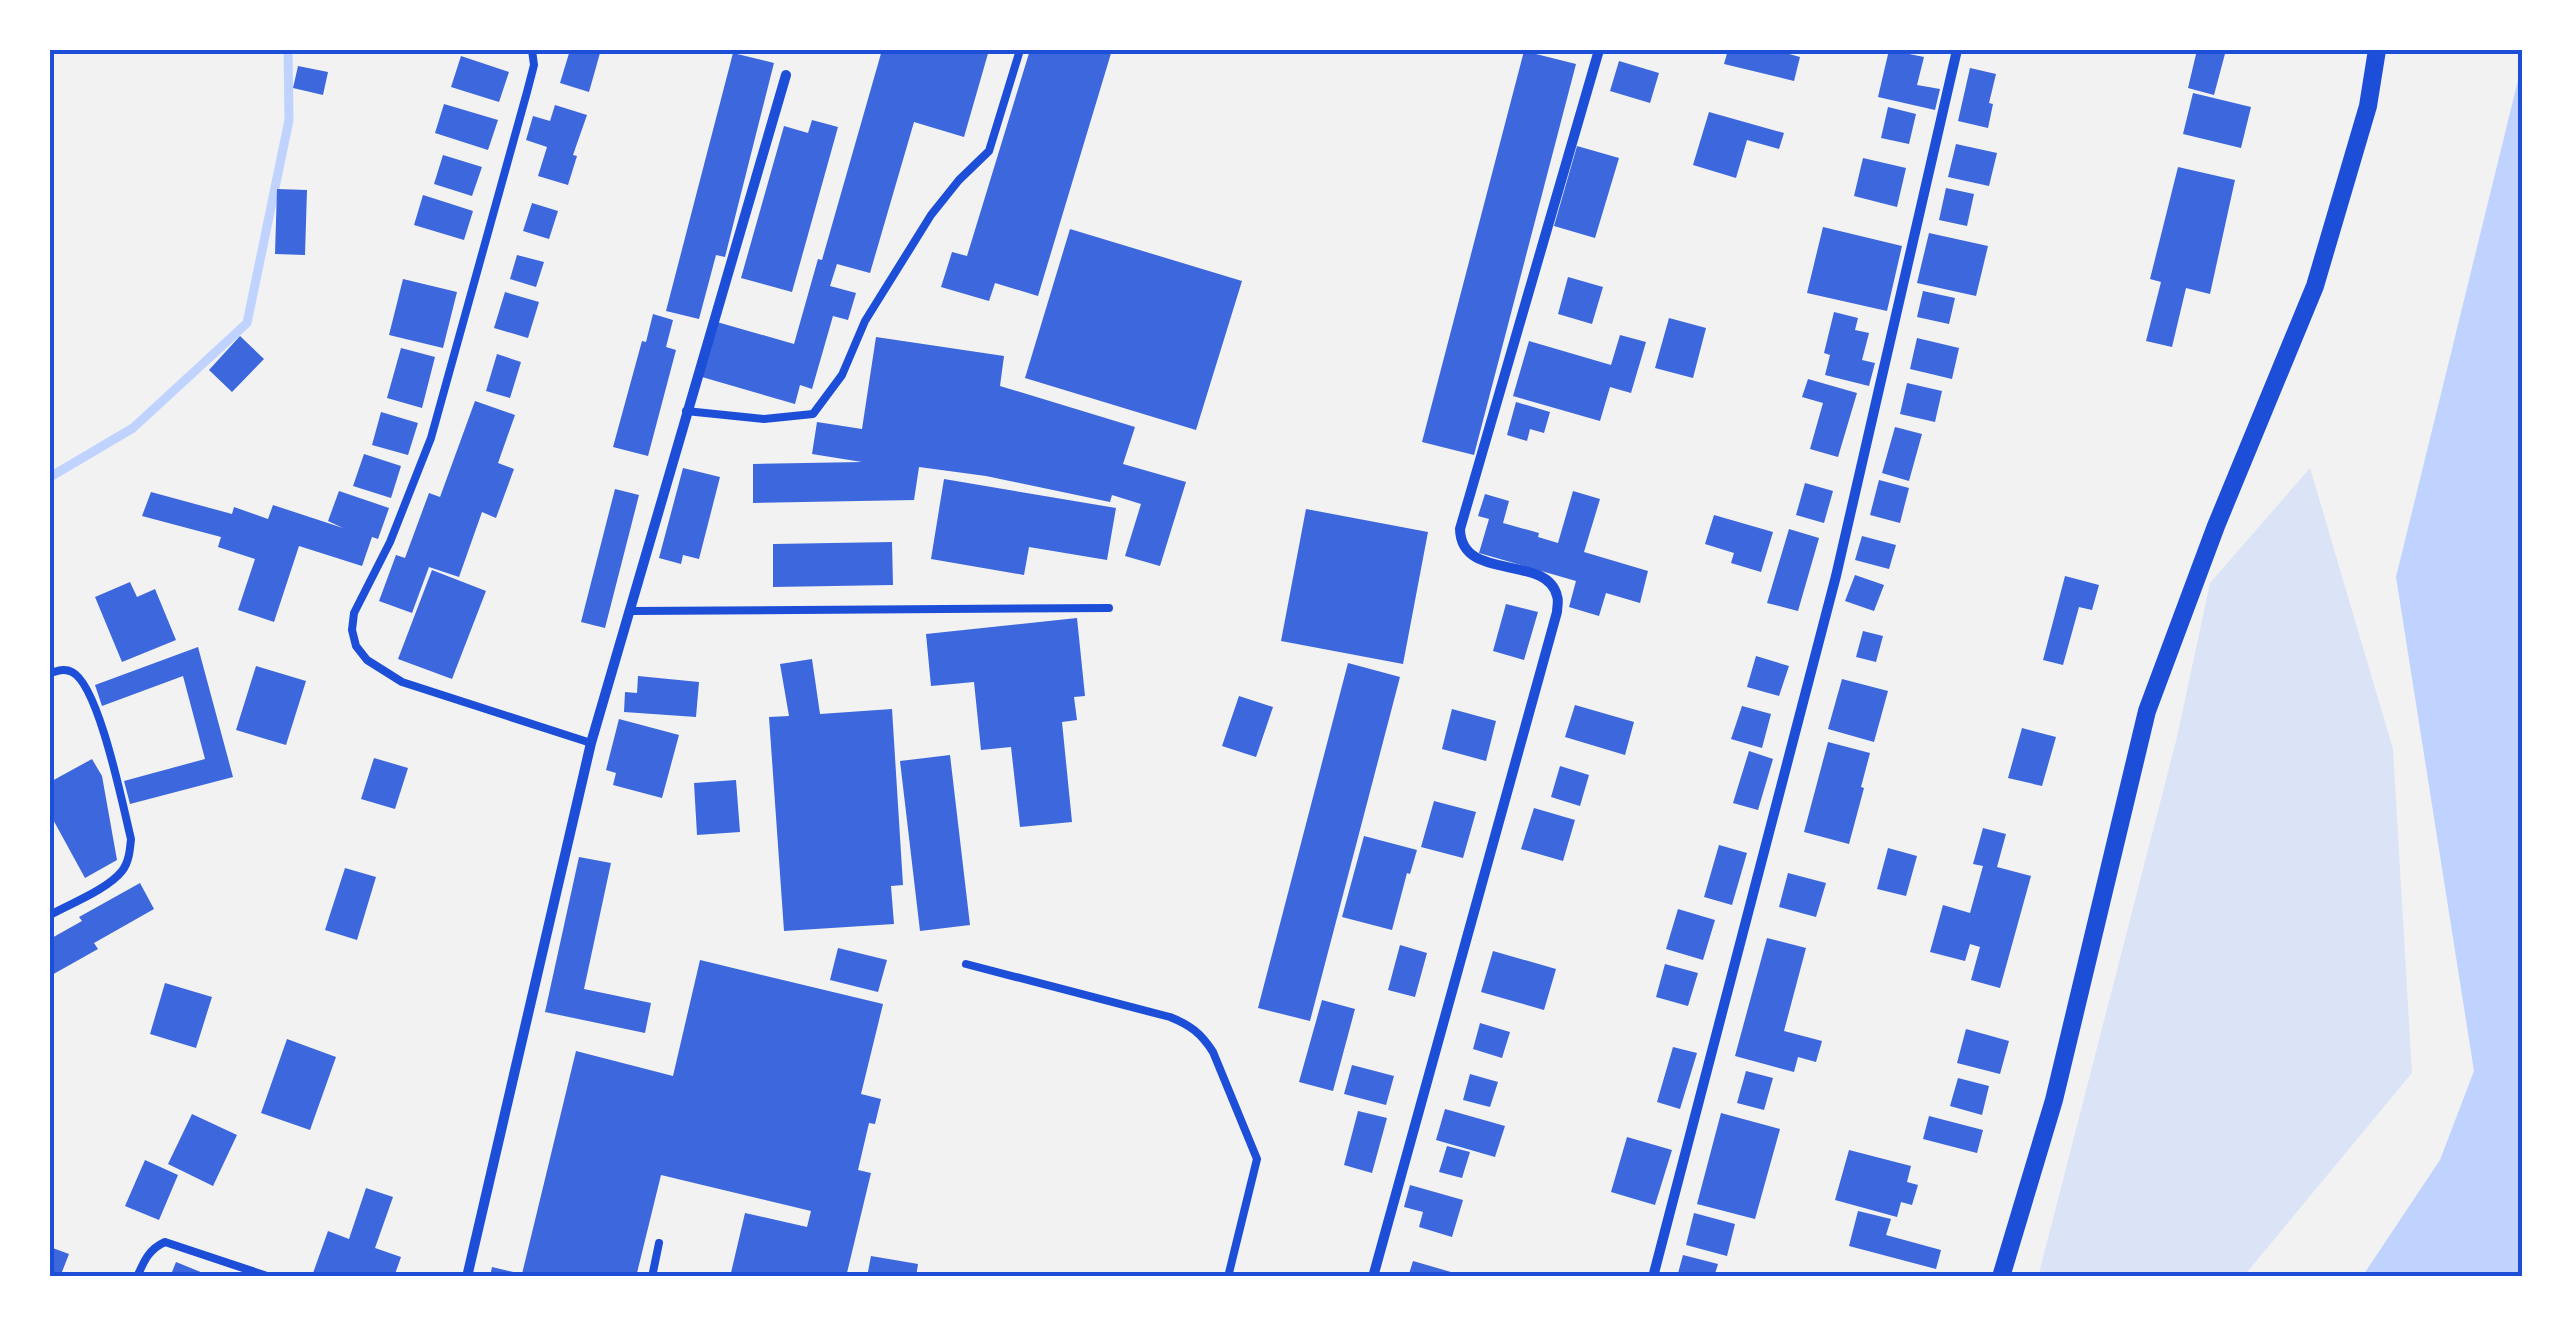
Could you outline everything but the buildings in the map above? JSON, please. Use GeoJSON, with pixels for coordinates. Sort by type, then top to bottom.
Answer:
{"type":"FeatureCollection","features":[{"type":"Feature","properties":{"kind":"street"},"geometry":{"type":"LineString","coordinates":[[1373,1277],[1557,612],[1557,596],[1550,584],[1538,576],[1466,552],[1460,542],[1460,529],[1599,50]]}},
{"type":"Feature","properties":{"kind":"street"},"geometry":{"type":"LineString","coordinates":[[1652,1277],[1836,576],[1956,50]]}},
{"type":"Feature","properties":{"kind":"street"},"geometry":{"type":"LineString","coordinates":[[2001,1277],[2054,1100],[2147,711],[2216,526],[2315,286],[2368,106],[2377,50]]}},
{"type":"Feature","properties":{"kind":"street"},"geometry":{"type":"LineString","coordinates":[[468,1277],[591,743],[786,75]]}},
{"type":"Feature","properties":{"kind":"lane"},"geometry":{"type":"LineString","coordinates":[[532,50],[534,65],[527,92],[431,438],[390,542],[354,613],[352,630],[356,646],[367,660],[402,682],[591,743]]}},
{"type":"Feature","properties":{"kind":"lane"},"geometry":{"type":"LineString","coordinates":[[686,412],[764,419],[813,414],[842,375],[864,321],[931,214],[989,151],[1020,50]]}},
{"type":"Feature","properties":{"kind":"lane"},"geometry":{"type":"LineString","coordinates":[[630,611],[1109,608]]}},
{"type":"Feature","properties":{"kind":"lane"},"geometry":{"type":"LineString","coordinates":[[50,673],[75,673],[85,685],[104,732],[131,839],[130,854],[122,871],[50,915]]}},
{"type":"Feature","properties":{"kind":"lane"},"geometry":{"type":"LineString","coordinates":[[966,964],[1170,1017],[1190,1024],[1203,1036],[1258,1159],[1228,1277]]}},
{"type":"Feature","properties":{"kind":"lane"},"geometry":{"type":"LineString","coordinates":[[138,1277],[154,1247],[166,1242],[270,1277]]}},
{"type":"Feature","properties":{"kind":"lane"},"geometry":{"type":"LineString","coordinates":[[652,1277],[659,1243]]}},
{"type":"Feature","properties":{"kind":"shaded area"},"geometry":{"type":"Polygon","coordinates":[[[2310,468],[2393,749],[2412,1073],[2243,1277],[2038,1277],[2177,737],[2210,583],[2310,468]]]}},
{"type":"Feature","properties":{"kind":"water"},"geometry":{"type":"Polygon","coordinates":[[[2522,64],[2522,1277],[2362,1277],[2440,1160],[2474,1071],[2396,577],[2522,64]]]}},
{"type":"Feature","properties":{"kind":"waterway"},"geometry":{"type":"LineString","coordinates":[[50,477],[133,428],[247,323],[289,120],[288,50]]}}]}
